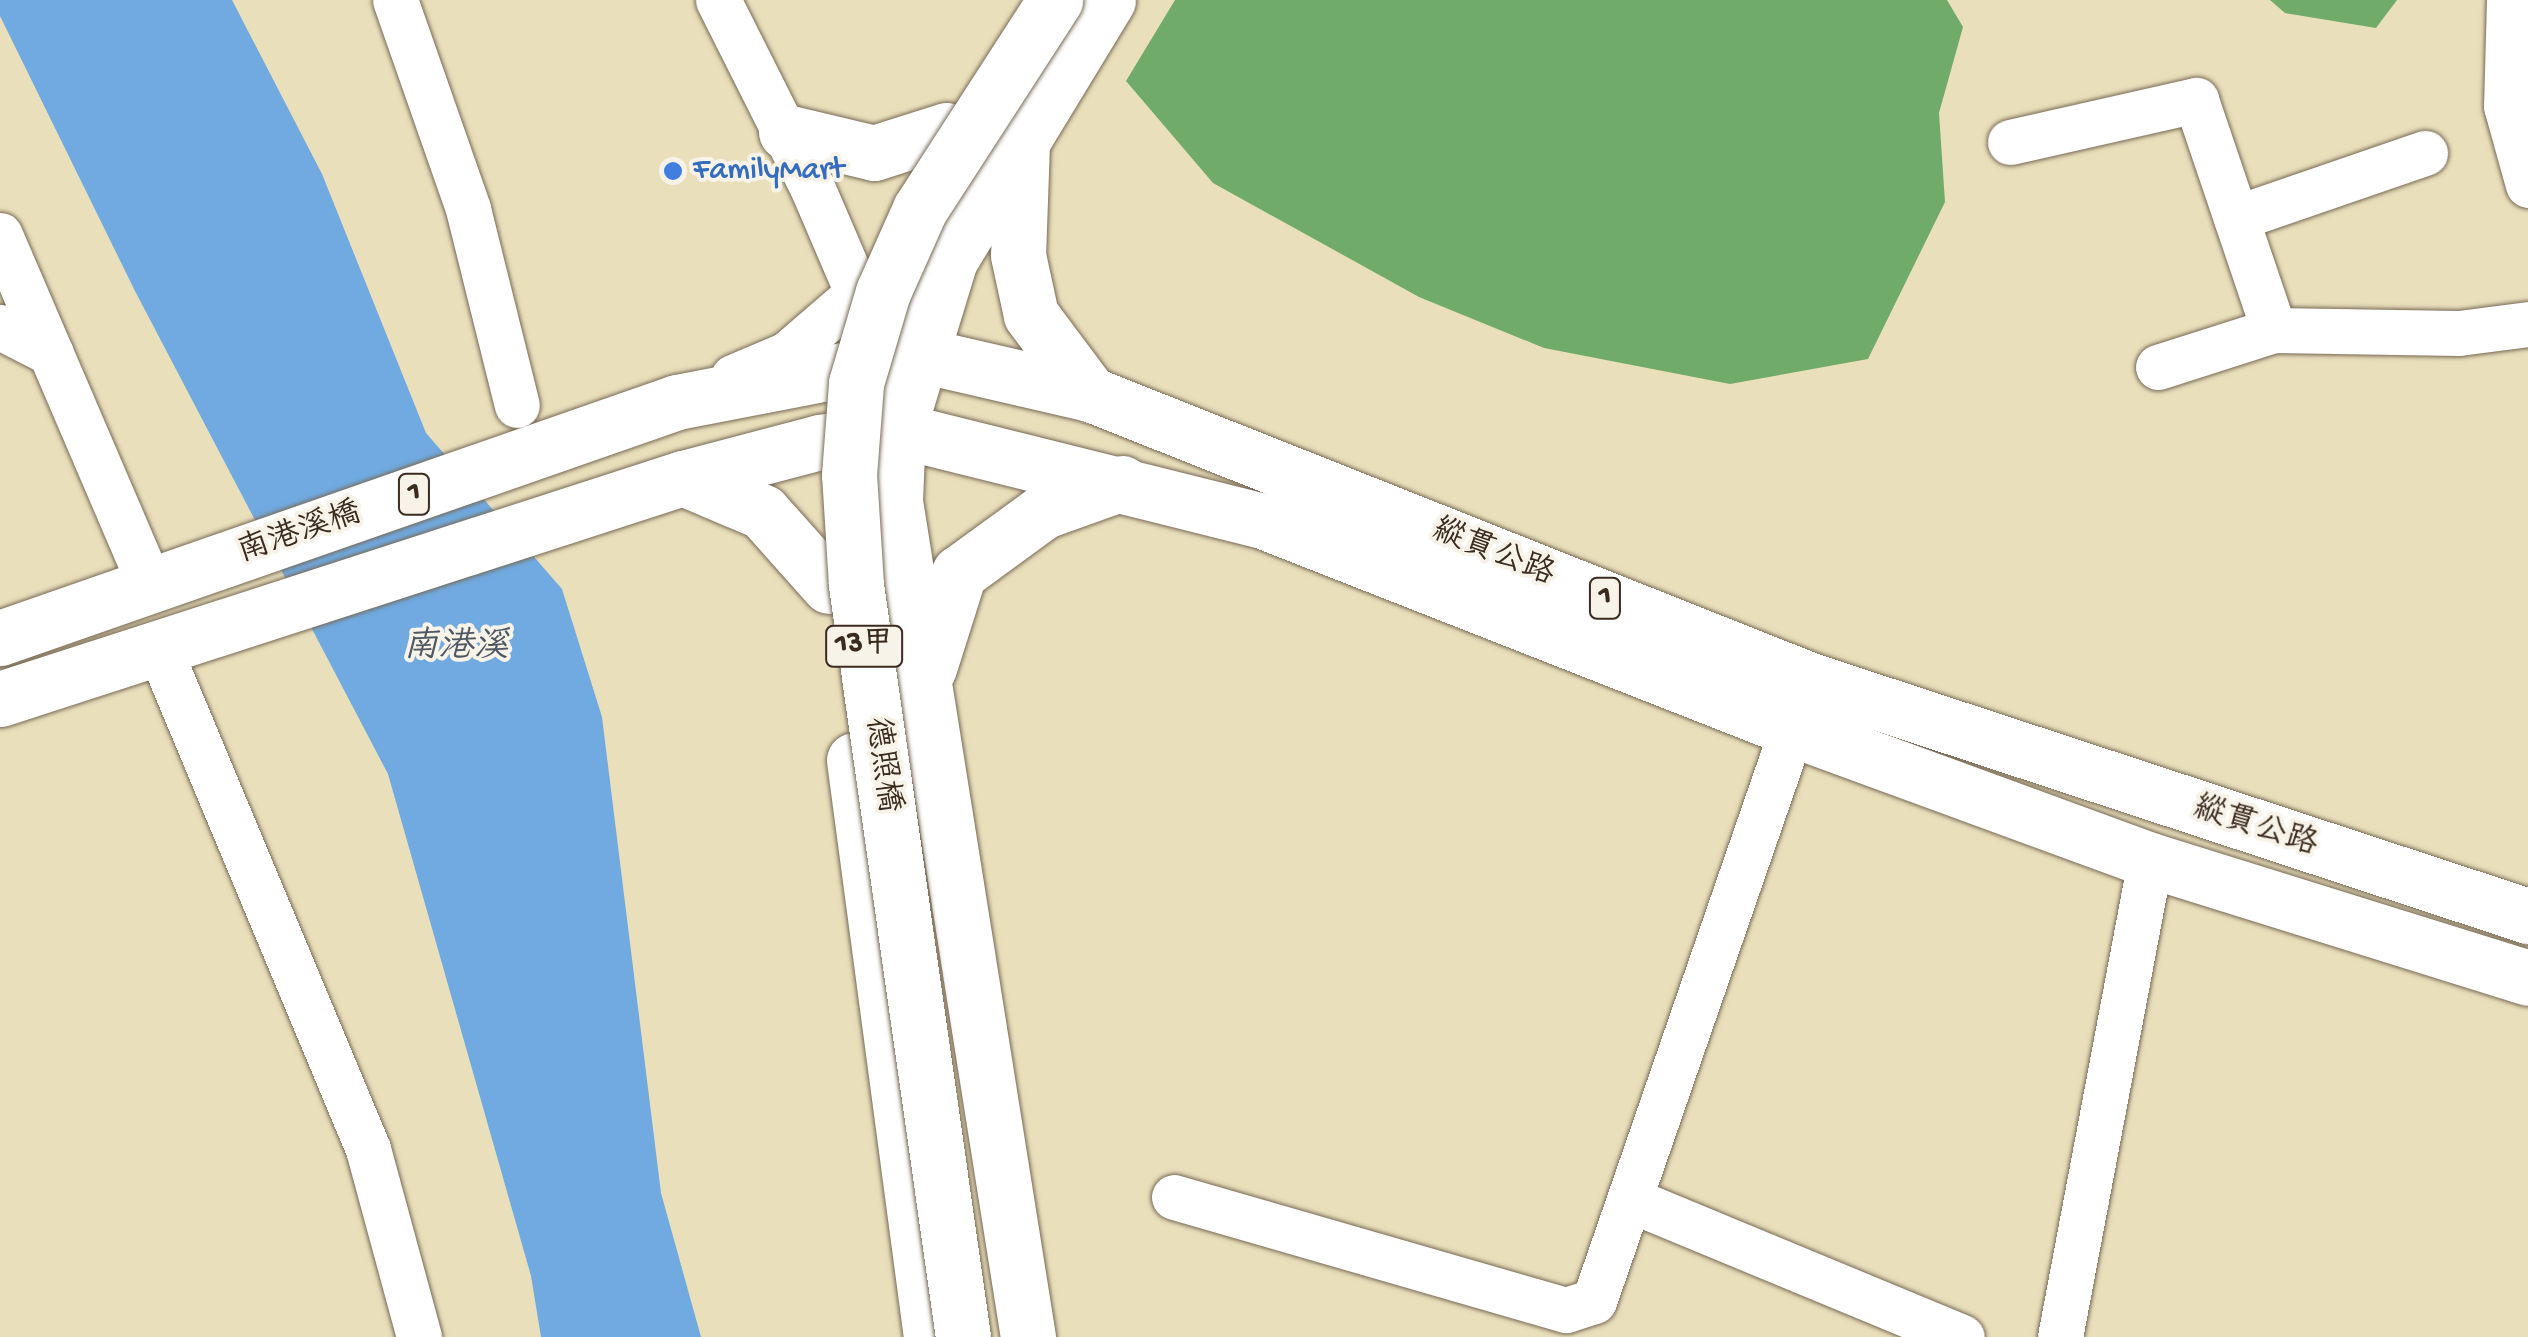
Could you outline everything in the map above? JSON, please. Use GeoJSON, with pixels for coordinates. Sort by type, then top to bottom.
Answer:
{"type":"FeatureCollection","features":[{"type":"Feature","properties":{"kind":"main road"},"geometry":{"type":"LineString","coordinates":[[1028,1337],[927,676],[895,500],[898,430],[881,360],[858,292],[946,130],[1038,0]]}},
{"type":"Feature","properties":{"kind":"main road","name":"德照橋"},"geometry":{"type":"LineString","coordinates":[[963,1337],[858,604],[849,475],[856,384],[883,292],[920,209],[1055,0]]}},
{"type":"Feature","properties":{"kind":"main road","name":"德照橋"},"geometry":{"type":"LineString","coordinates":[[983,1337],[886,637],[876,517],[878,436],[882,385],[898,327],[935,232],[1081,0]]}},
{"type":"Feature","properties":{"kind":"main road"},"geometry":{"type":"LineString","coordinates":[[932,1337],[829,586],[820,442],[950,260],[1108,0]]}},
{"type":"Feature","properties":{"kind":"main road"},"geometry":{"type":"LineString","coordinates":[[786,132],[874,153],[946,130]]}},
{"type":"Feature","properties":{"kind":"main road"},"geometry":{"type":"LineString","coordinates":[[1022,136],[1018,256],[1031,315],[1090,394]]}},
{"type":"Feature","properties":{"kind":"main road","name":"縱貫公路"},"geometry":{"type":"LineString","coordinates":[[677,402],[881,360],[1090,394],[2150,860],[2528,978]]}},
{"type":"Feature","properties":{"kind":"main road","name":"南港溪橋"},"geometry":{"type":"LineString","coordinates":[[167,581],[677,402]]}},
{"type":"Feature","properties":{"kind":"main road","name":"縱貫公路"},"geometry":{"type":"LineString","coordinates":[[682,478],[820,442],[898,430],[1122,483],[1260,520],[1801,704],[2528,916]]}},
{"type":"Feature","properties":{"kind":"main road"},"geometry":{"type":"LineString","coordinates":[[682,478],[763,512],[829,586]]}},
{"type":"Feature","properties":{"kind":"main road","name":"南港溪橋"},"geometry":{"type":"LineString","coordinates":[[182,638],[682,478]]}},
{"type":"Feature","properties":{"kind":"main road"},"geometry":{"type":"LineString","coordinates":[[927,676],[959,572],[1044,511],[1122,483]]}},
{"type":"Feature","properties":{"kind":"main road"},"geometry":{"type":"LineString","coordinates":[[167,581],[182,638]]}},
{"type":"Feature","properties":{"kind":"main road","name":"1"},"geometry":{"type":"LineString","coordinates":[[0,638],[167,581]]}},
{"type":"Feature","properties":{"kind":"main road","name":"1"},"geometry":{"type":"LineString","coordinates":[[0,699],[182,638]]}},
{"type":"Feature","properties":{"kind":"street"},"geometry":{"type":"LineString","coordinates":[[395,0],[468,209],[517,405]]}},
{"type":"Feature","properties":{"kind":"street"},"geometry":{"type":"LineString","coordinates":[[677,402],[787,354],[858,292],[786,132],[718,0]]}},
{"type":"Feature","properties":{"kind":"street"},"geometry":{"type":"LineString","coordinates":[[2509,0],[2506,106],[2528,185]]}},
{"type":"Feature","properties":{"kind":"street"},"geometry":{"type":"LineString","coordinates":[[2010,142],[2196,100],[2274,330]]}},
{"type":"Feature","properties":{"kind":"street"},"geometry":{"type":"LineString","coordinates":[[2236,218],[2425,153]]}},
{"type":"Feature","properties":{"kind":"street"},"geometry":{"type":"LineString","coordinates":[[0,235],[52,353],[167,581]]}},
{"type":"Feature","properties":{"kind":"street"},"geometry":{"type":"LineString","coordinates":[[2158,367],[2274,330],[2459,333],[2528,324]]}},
{"type":"Feature","properties":{"kind":"street"},"geometry":{"type":"LineString","coordinates":[[0,327],[52,353]]}},
{"type":"Feature","properties":{"kind":"street"},"geometry":{"type":"LineString","coordinates":[[182,638],[368,1148],[419,1337]]}},
{"type":"Feature","properties":{"kind":"street"},"geometry":{"type":"LineString","coordinates":[[1174,1197],[1566,1310],[1594,1301],[1801,704]]}},
{"type":"Feature","properties":{"kind":"street"},"geometry":{"type":"LineString","coordinates":[[2060,1337],[2150,860]]}},
{"type":"Feature","properties":{"kind":"street"},"geometry":{"type":"LineString","coordinates":[[1631,1200],[1962,1337]]}},
{"type":"Feature","properties":{"kind":"green space"},"geometry":{"type":"Polygon","coordinates":[[[1175,0],[1947,0],[1963,27],[1939,113],[1945,202],[1868,359],[1730,384],[1544,348],[1419,297],[1213,183],[1126,81],[1175,0]]]}},
{"type":"Feature","properties":{"kind":"green space"},"geometry":{"type":"Polygon","coordinates":[[[2270,0],[2397,0],[2376,28],[2285,13],[2270,0]]]}},
{"type":"Feature","properties":{"kind":"water","name":"南港溪"},"geometry":{"type":"Polygon","coordinates":[[[0,0],[232,0],[322,174],[426,433],[562,589],[602,717],[661,1193],[701,1337],[541,1337],[531,1276],[388,774],[135,291],[0,16],[0,0]]]}},
{"type":"Feature","properties":{"kind":"place","name":"FamilyMart"},"geometry":{"type":"Point","coordinates":[673,171]}}]}
